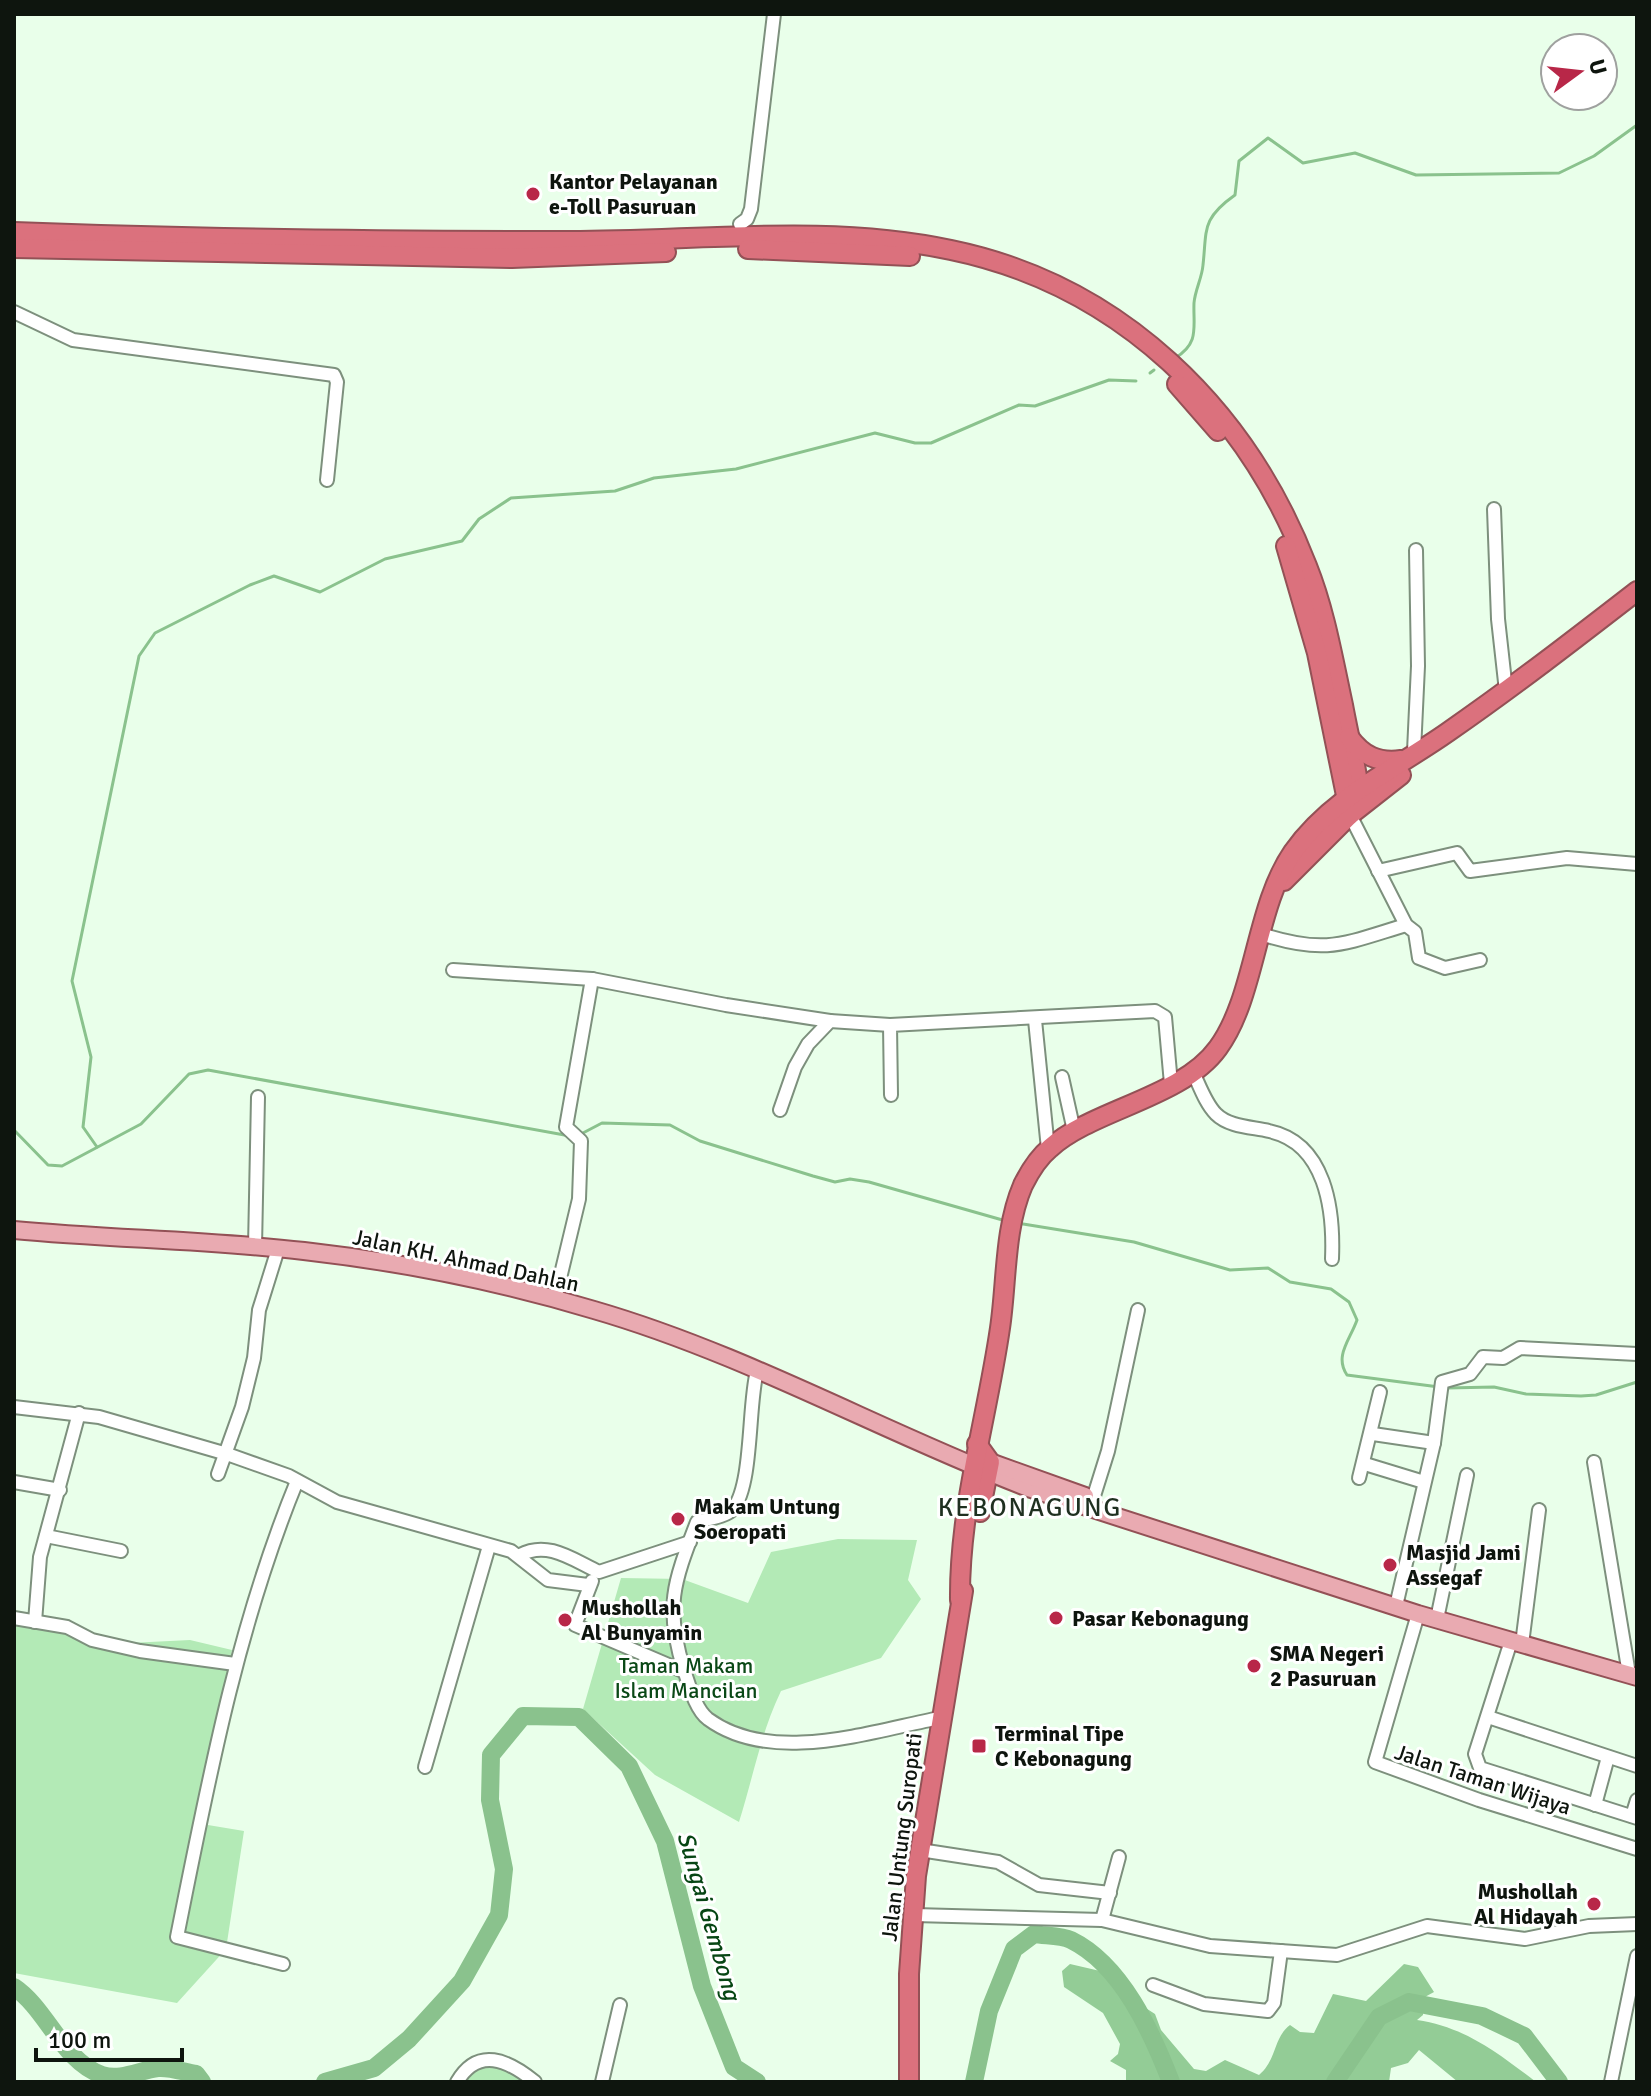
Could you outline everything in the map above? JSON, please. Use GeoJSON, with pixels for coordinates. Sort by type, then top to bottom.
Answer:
{"type":"FeatureCollection","features":[{"type":"Feature","properties":{"kind":"highway"},"geometry":{"type":"LineString","coordinates":[[14,232],[216,239],[563,241],[798,238],[934,247],[996,261],[1041,279],[1126,327],[1210,400],[1280,507],[1309,570],[1329,638],[1349,737],[1354,802]]}},
{"type":"Feature","properties":{"kind":"highway"},"geometry":{"type":"LineString","coordinates":[[14,248],[512,258],[739,249],[929,257],[1016,280],[1097,322],[1160,367],[1205,414],[1237,455],[1274,518],[1291,558],[1342,767],[1354,802]]}},
{"type":"Feature","properties":{"kind":"highway"},"geometry":{"type":"LineString","coordinates":[[1273,891],[1354,802],[1408,756],[1443,736],[1506,691],[1637,591]]}},
{"type":"Feature","properties":{"kind":"highway"},"geometry":{"type":"LineString","coordinates":[[1048,1149],[1074,1131],[1145,1100],[1217,1050],[1261,934],[1273,891],[1293,852],[1320,822],[1404,773],[1443,736]]}},
{"type":"Feature","properties":{"kind":"highway"},"geometry":{"type":"LineString","coordinates":[[1349,737],[1357,747],[1378,760],[1408,756]]}},
{"type":"Feature","properties":{"kind":"highway"},"geometry":{"type":"LineString","coordinates":[[1320,822],[1342,767]]}},
{"type":"Feature","properties":{"kind":"highway","name":"Jalan Untung Suropati"},"geometry":{"type":"LineString","coordinates":[[909,2082],[909,1974],[920,1850],[960,1600],[970,1571],[1010,1234],[1023,1186],[1048,1149]]}},
{"type":"Feature","properties":{"kind":"main road","name":"Jalan KH. Ahmad Dahlan"},"geometry":{"type":"LineString","coordinates":[[14,1230],[278,1249],[398,1265],[555,1299],[629,1321],[889,1426],[905,1428],[981,1461]]}},
{"type":"Feature","properties":{"kind":"main road"},"geometry":{"type":"LineString","coordinates":[[981,1461],[1093,1499],[1110,1506],[1120,1517]]}},
{"type":"Feature","properties":{"kind":"main road"},"geometry":{"type":"LineString","coordinates":[[981,1461],[1120,1517],[1418,1614],[1633,1676]]}},
{"type":"Feature","properties":{"kind":"street"},"geometry":{"type":"LineString","coordinates":[[740,224],[747,219],[751,209],[774,14]]}},
{"type":"Feature","properties":{"kind":"street"},"geometry":{"type":"LineString","coordinates":[[14,312],[73,340],[334,375],[337,382],[327,480]]}},
{"type":"Feature","properties":{"kind":"street"},"geometry":{"type":"LineString","coordinates":[[1494,509],[1498,619],[1506,691]]}},
{"type":"Feature","properties":{"kind":"street"},"geometry":{"type":"LineString","coordinates":[[1408,756],[1418,666],[1416,550]]}},
{"type":"Feature","properties":{"kind":"street"},"geometry":{"type":"LineString","coordinates":[[1354,802],[1378,871],[1406,925],[1415,932],[1417,954],[1422,960],[1445,968],[1480,960]]}},
{"type":"Feature","properties":{"kind":"street"},"geometry":{"type":"LineString","coordinates":[[1378,871],[1457,853],[1470,871],[1567,858],[1637,864]]}},
{"type":"Feature","properties":{"kind":"street"},"geometry":{"type":"LineString","coordinates":[[1261,934],[1297,946],[1330,947],[1406,925]]}},
{"type":"Feature","properties":{"kind":"street"},"geometry":{"type":"LineString","coordinates":[[453,970],[592,979],[830,1021],[890,1025],[1160,1013],[1167,1025],[1171,1084]]}},
{"type":"Feature","properties":{"kind":"street"},"geometry":{"type":"LineString","coordinates":[[555,1299],[579,1199],[575,1136],[566,1127],[592,979]]}},
{"type":"Feature","properties":{"kind":"street"},"geometry":{"type":"LineString","coordinates":[[1035,1020],[1048,1149]]}},
{"type":"Feature","properties":{"kind":"street"},"geometry":{"type":"LineString","coordinates":[[780,1110],[795,1067],[808,1044],[830,1021]]}},
{"type":"Feature","properties":{"kind":"street"},"geometry":{"type":"LineString","coordinates":[[890,1025],[891,1095]]}},
{"type":"Feature","properties":{"kind":"street"},"geometry":{"type":"LineString","coordinates":[[1192,1070],[1215,1113],[1225,1121],[1273,1131],[1307,1151],[1321,1177],[1331,1212],[1332,1259]]}},
{"type":"Feature","properties":{"kind":"street"},"geometry":{"type":"LineString","coordinates":[[1062,1077],[1074,1131]]}},
{"type":"Feature","properties":{"kind":"street"},"geometry":{"type":"LineString","coordinates":[[255,1247],[258,1097]]}},
{"type":"Feature","properties":{"kind":"street"},"geometry":{"type":"LineString","coordinates":[[218,1474],[227,1454],[254,1358],[261,1299],[278,1249]]}},
{"type":"Feature","properties":{"kind":"street"},"geometry":{"type":"LineString","coordinates":[[1093,1499],[1108,1451],[1138,1310]]}},
{"type":"Feature","properties":{"kind":"street"},"geometry":{"type":"LineString","coordinates":[[1396,1606],[1434,1443],[1442,1387],[1470,1374],[1483,1357],[1503,1358],[1520,1348],[1637,1354]]}},
{"type":"Feature","properties":{"kind":"street"},"geometry":{"type":"LineString","coordinates":[[757,1371],[749,1409],[750,1450],[735,1505],[728,1513],[697,1522],[673,1583],[675,1640],[685,1672],[706,1718],[768,1742],[843,1736],[940,1718]]}},
{"type":"Feature","properties":{"kind":"street"},"geometry":{"type":"LineString","coordinates":[[1359,1478],[1373,1434],[1380,1392]]}},
{"type":"Feature","properties":{"kind":"street"},"geometry":{"type":"LineString","coordinates":[[14,1407],[79,1413],[227,1454],[297,1481],[337,1502],[520,1555],[548,1580],[588,1585]]}},
{"type":"Feature","properties":{"kind":"street"},"geometry":{"type":"LineString","coordinates":[[35,1622],[37,1585],[46,1536],[79,1413]]}},
{"type":"Feature","properties":{"kind":"street"},"geometry":{"type":"LineString","coordinates":[[1373,1434],[1434,1443]]}},
{"type":"Feature","properties":{"kind":"street"},"geometry":{"type":"LineString","coordinates":[[1594,1462],[1633,1676]]}},
{"type":"Feature","properties":{"kind":"street"},"geometry":{"type":"LineString","coordinates":[[1365,1464],[1424,1482]]}},
{"type":"Feature","properties":{"kind":"street"},"geometry":{"type":"LineString","coordinates":[[1437,1619],[1467,1475]]}},
{"type":"Feature","properties":{"kind":"street"},"geometry":{"type":"LineString","coordinates":[[283,1964],[177,1937],[235,1664],[273,1540],[297,1481]]}},
{"type":"Feature","properties":{"kind":"street"},"geometry":{"type":"LineString","coordinates":[[14,1482],[60,1490]]}},
{"type":"Feature","properties":{"kind":"street"},"geometry":{"type":"LineString","coordinates":[[1539,1510],[1516,1642],[1475,1754],[1480,1768],[1634,1817],[1637,1800]]}},
{"type":"Feature","properties":{"kind":"street"},"geometry":{"type":"LineString","coordinates":[[46,1536],[121,1551]]}},
{"type":"Feature","properties":{"kind":"street"},"geometry":{"type":"LineString","coordinates":[[685,1672],[575,1625],[588,1585],[599,1572],[690,1542]]}},
{"type":"Feature","properties":{"kind":"street"},"geometry":{"type":"LineString","coordinates":[[425,1767],[489,1546]]}},
{"type":"Feature","properties":{"kind":"street"},"geometry":{"type":"LineString","coordinates":[[520,1555],[534,1548],[550,1550],[599,1572]]}},
{"type":"Feature","properties":{"kind":"street","name":"Jalan Taman Wijaya"},"geometry":{"type":"LineString","coordinates":[[1418,1614],[1375,1762],[1479,1800],[1637,1849]]}},
{"type":"Feature","properties":{"kind":"street"},"geometry":{"type":"LineString","coordinates":[[14,1618],[67,1627],[113,1646],[195,1661],[235,1664]]}},
{"type":"Feature","properties":{"kind":"street"},"geometry":{"type":"LineString","coordinates":[[1488,1717],[1637,1766]]}},
{"type":"Feature","properties":{"kind":"street"},"geometry":{"type":"LineString","coordinates":[[1595,1805],[1608,1757]]}},
{"type":"Feature","properties":{"kind":"street"},"geometry":{"type":"LineString","coordinates":[[920,1850],[998,1862],[1039,1885],[1110,1893]]}},
{"type":"Feature","properties":{"kind":"street"},"geometry":{"type":"LineString","coordinates":[[1102,1920],[1119,1857]]}},
{"type":"Feature","properties":{"kind":"street"},"geometry":{"type":"LineString","coordinates":[[914,1915],[1102,1920],[1210,1946],[1348,1953],[1392,1935],[1427,1926],[1525,1939],[1589,1926],[1637,1924]]}},
{"type":"Feature","properties":{"kind":"street"},"geometry":{"type":"LineString","coordinates":[[1153,1985],[1204,2004],[1268,2011],[1274,2003],[1281,1951]]}},
{"type":"Feature","properties":{"kind":"street"},"geometry":{"type":"LineString","coordinates":[[1611,2082],[1637,1956]]}},
{"type":"Feature","properties":{"kind":"street"},"geometry":{"type":"LineString","coordinates":[[602,2082],[620,2005]]}},
{"type":"Feature","properties":{"kind":"street"},"geometry":{"type":"LineString","coordinates":[[457,2082],[474,2062],[489,2057],[502,2060],[535,2082]]}},
{"type":"Feature","properties":{"kind":"green space","name":"Taman Makam Islam Mancilan"},"geometry":{"type":"Polygon","coordinates":[[[838,1539],[917,1540],[908,1580],[921,1599],[881,1658],[781,1691],[763,1739],[739,1822],[655,1775],[583,1709],[621,1578],[682,1579],[748,1603],[771,1552],[838,1539]]]}},
{"type":"Feature","properties":{"kind":"green space"},"geometry":{"type":"Polygon","coordinates":[[[31,1614],[109,1644],[190,1640],[232,1650],[202,1824],[244,1831],[226,1949],[177,2003],[14,1973],[14,1617],[31,1614]]]}},
{"type":"Feature","properties":{"kind":"green space"},"geometry":{"type":"Polygon","coordinates":[[[1070,1964],[1113,1974],[1108,1964],[1127,1981],[1141,2005],[1155,2014],[1161,2030],[1194,2069],[1206,2071],[1225,2060],[1259,2075],[1290,2025],[1300,2032],[1314,2033],[1333,1994],[1366,2001],[1404,1964],[1418,1967],[1434,1992],[1423,1998],[1423,2015],[1417,2020],[1466,2035],[1536,2082],[1458,2082],[1419,2050],[1408,2063],[1391,2068],[1389,2082],[1126,2082],[1126,2070],[1110,2061],[1118,2054],[1120,2044],[1103,2013],[1064,1987],[1062,1971],[1070,1964]]]}},
{"type":"Feature","properties":{"kind":"green space"},"geometry":{"type":"Polygon","coordinates":[[[484,2061],[502,2065],[529,2082],[459,2082],[484,2061]]]}},
{"type":"Feature","properties":{"kind":"waterway"},"geometry":{"type":"LineString","coordinates":[[1175,358],[1188,346],[1194,334],[1195,298],[1211,218],[1235,195],[1239,161],[1268,138],[1303,163],[1355,153],[1416,175],[1559,173],[1594,156],[1637,125]]}},
{"type":"Feature","properties":{"kind":"waterway"},"geometry":{"type":"LineString","coordinates":[[1150,373],[1154,370]]}},
{"type":"Feature","properties":{"kind":"waterway"},"geometry":{"type":"LineString","coordinates":[[97,1147],[83,1127],[91,1057],[72,981],[139,656],[155,633],[274,576],[320,592],[385,559],[462,541],[479,519],[511,498],[615,491],[654,478],[736,469],[875,433],[915,443],[931,443],[1019,405],[1035,406],[1109,380],[1136,381]]}},
{"type":"Feature","properties":{"kind":"waterway"},"geometry":{"type":"LineString","coordinates":[[14,1130],[48,1165],[62,1166],[141,1124],[189,1074],[208,1070],[570,1136]]}},
{"type":"Feature","properties":{"kind":"waterway"},"geometry":{"type":"LineString","coordinates":[[581,1134],[602,1123],[670,1125],[700,1141],[813,1176],[835,1182],[850,1179],[869,1182],[1006,1221]]}},
{"type":"Feature","properties":{"kind":"waterway"},"geometry":{"type":"LineString","coordinates":[[1017,1223],[1134,1242],[1230,1270],[1268,1268],[1290,1282],[1331,1289],[1349,1302],[1357,1320],[1344,1348],[1342,1361],[1347,1375],[1439,1387]]}},
{"type":"Feature","properties":{"kind":"waterway"},"geometry":{"type":"LineString","coordinates":[[1447,1388],[1494,1387],[1526,1394],[1581,1396],[1596,1395],[1637,1382]]}},
{"type":"Feature","properties":{"kind":"waterway","name":"Sungai Gembong"},"geometry":{"type":"LineString","coordinates":[[325,2082],[374,2068],[409,2039],[462,1981],[499,1915],[504,1869],[490,1800],[491,1755],[523,1716],[579,1717],[629,1766],[665,1841],[702,1986],[734,2067],[757,2082]]}},
{"type":"Feature","properties":{"kind":"waterway","name":"Sungai Gembong"},"geometry":{"type":"LineString","coordinates":[[974,2082],[989,2011],[1014,1949],[1034,1934],[1071,1940],[1105,1966],[1133,2002],[1171,2082]]}},
{"type":"Feature","properties":{"kind":"waterway","name":"Sungai Gembong"},"geometry":{"type":"LineString","coordinates":[[14,1987],[36,2008],[76,2059],[88,2068],[109,2077],[167,2068],[196,2074],[202,2082]]}},
{"type":"Feature","properties":{"kind":"waterway","name":"Sungai Gembong"},"geometry":{"type":"LineString","coordinates":[[1335,2082],[1379,2017],[1409,2002],[1482,2016],[1524,2036],[1559,2082]]}},
{"type":"Feature","properties":{"kind":"place","name":"Kantor Pelayanan e-Toll Pasuruan"},"geometry":{"type":"Point","coordinates":[533,194]}},
{"type":"Feature","properties":{"kind":"place","name":"Makam Untung Soeropati"},"geometry":{"type":"Point","coordinates":[678,1519]}},
{"type":"Feature","properties":{"kind":"place","name":"Masjid Jami Assegaf"},"geometry":{"type":"Point","coordinates":[1390,1565]}},
{"type":"Feature","properties":{"kind":"place","name":"Pasar Kebonagung"},"geometry":{"type":"Point","coordinates":[1056,1618]}},
{"type":"Feature","properties":{"kind":"place","name":"Mushollah Al Bunyamin"},"geometry":{"type":"Point","coordinates":[565,1620]}},
{"type":"Feature","properties":{"kind":"place","name":"SMA Negeri 2 Pasuruan"},"geometry":{"type":"Point","coordinates":[1254,1666]}},
{"type":"Feature","properties":{"kind":"place","name":"Terminal Tipe C Kebonagung"},"geometry":{"type":"Point","coordinates":[979,1746]}},
{"type":"Feature","properties":{"kind":"place","name":"Mushollah Al Hidayah"},"geometry":{"type":"Point","coordinates":[1594,1904]}},
{"type":"Feature","properties":{"kind":"district","name":"KEBONAGUNG"},"geometry":{"type":"Point","coordinates":[1030,1507]}}]}
